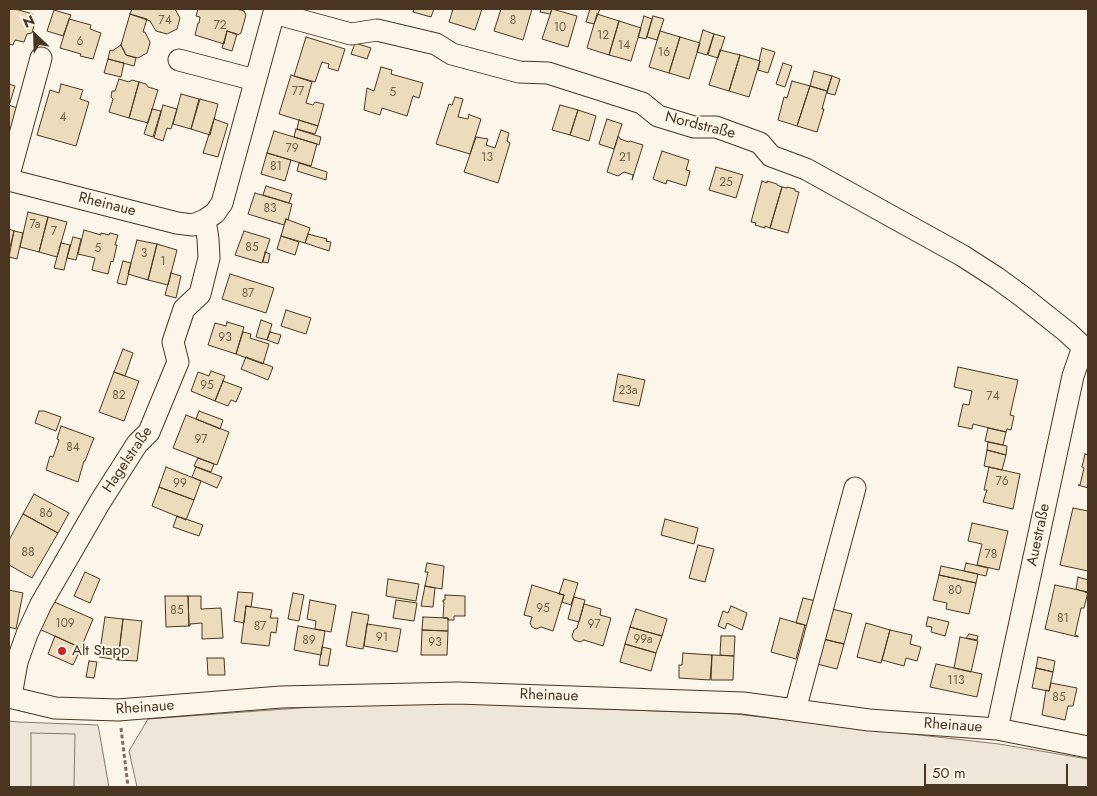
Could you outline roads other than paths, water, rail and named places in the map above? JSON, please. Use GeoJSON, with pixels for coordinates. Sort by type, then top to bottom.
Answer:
{"type":"FeatureCollection","features":[{"type":"Feature","properties":{"kind":"street"},"geometry":{"type":"LineString","coordinates":[[205,220],[215,213],[222,203],[274,11]]}},
{"type":"Feature","properties":{"kind":"street","name":"Nordstraße"},"geometry":{"type":"LineString","coordinates":[[274,11],[351,34],[377,30],[436,44],[452,54],[519,72],[548,73],[642,103],[658,116],[694,127],[716,127],[760,143],[771,156],[806,169],[963,256],[1023,297],[1086,347]]}},
{"type":"Feature","properties":{"kind":"street"},"geometry":{"type":"LineString","coordinates":[[9,175],[41,58]]}},
{"type":"Feature","properties":{"kind":"street"},"geometry":{"type":"LineString","coordinates":[[179,60],[256,80]]}},
{"type":"Feature","properties":{"kind":"street","name":"Rheinaue"},"geometry":{"type":"LineString","coordinates":[[9,180],[177,223],[193,225],[205,220]]}},
{"type":"Feature","properties":{"kind":"street","name":"Hagelstraße"},"geometry":{"type":"LineString","coordinates":[[10,696],[17,662],[41,604],[100,502],[137,444],[149,432],[178,362],[172,342],[184,309],[200,294],[209,258],[205,220]]}},
{"type":"Feature","properties":{"kind":"street","name":"Auestraße"},"geometry":{"type":"LineString","coordinates":[[997,729],[1073,376],[1086,347]]}},
{"type":"Feature","properties":{"kind":"street"},"geometry":{"type":"LineString","coordinates":[[795,710],[855,488]]}},
{"type":"Feature","properties":{"kind":"street","name":"Rheinaue"},"geometry":{"type":"LineString","coordinates":[[10,696],[55,708],[118,710],[281,697],[458,693],[744,703],[869,720],[997,729],[1088,747]]}},
{"type":"Feature","properties":{"kind":"place","name":"Alt Stapp"},"geometry":{"type":"Point","coordinates":[62,651]}}]}
